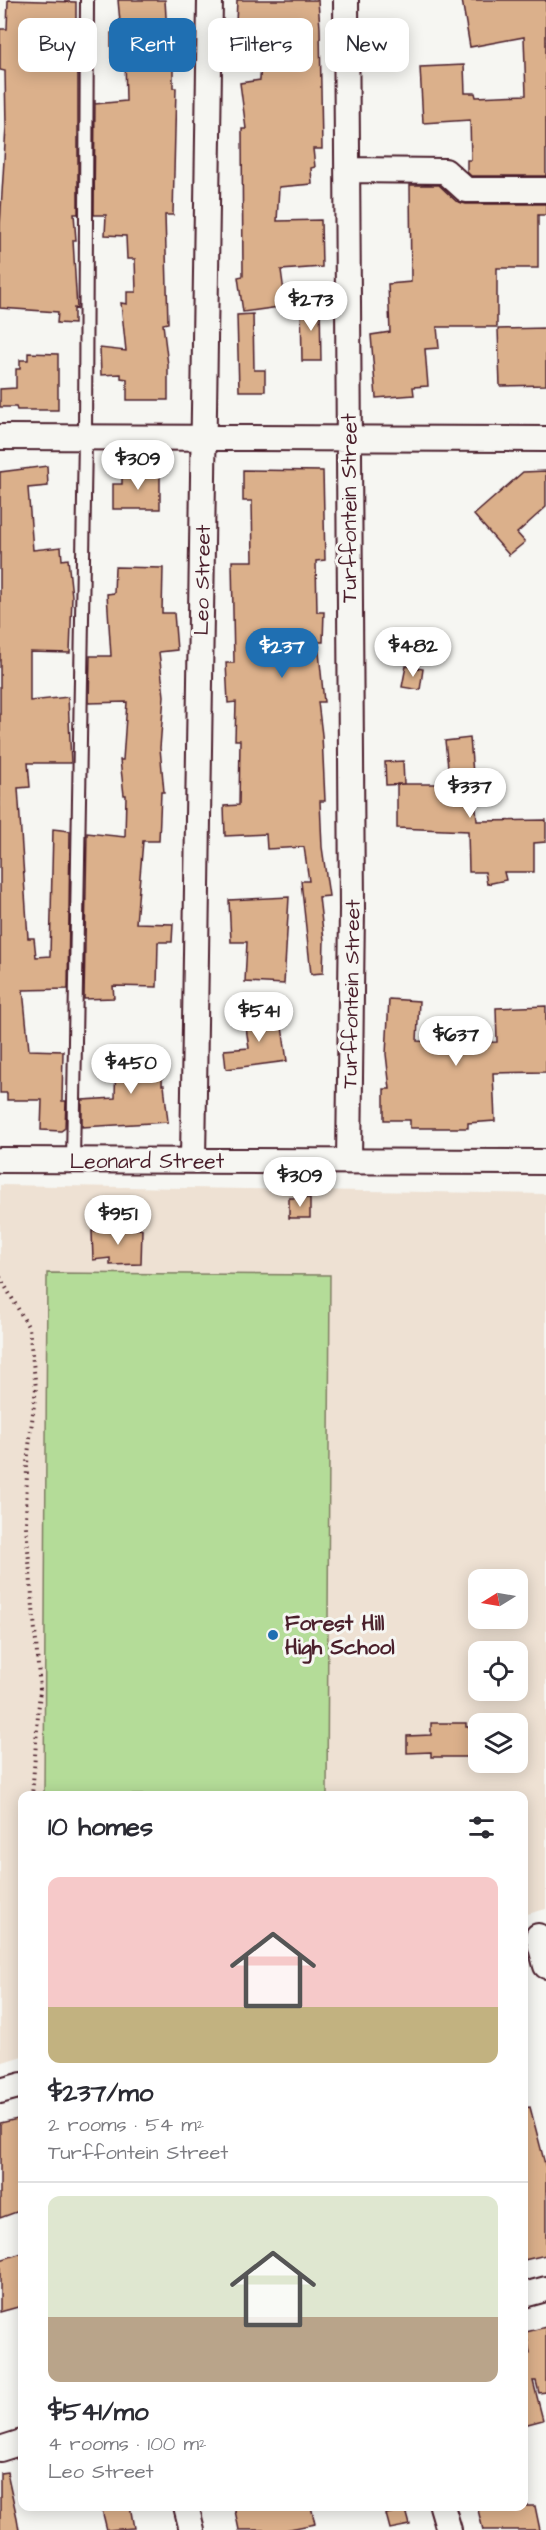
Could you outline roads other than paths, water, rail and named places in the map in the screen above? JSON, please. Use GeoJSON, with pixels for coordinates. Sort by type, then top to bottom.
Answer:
{"type":"FeatureCollection","features":[{"type":"Feature","properties":{"kind":"street","name":"Leo Street"},"geometry":{"type":"LineString","coordinates":[[193,1160],[210,0]]}},
{"type":"Feature","properties":{"kind":"street","name":"Turffontein Street"},"geometry":{"type":"LineString","coordinates":[[346,0],[352,909],[349,1161]]}},
{"type":"Feature","properties":{"kind":"street"},"geometry":{"type":"LineString","coordinates":[[348,170],[445,171],[466,190],[546,190]]}},
{"type":"Feature","properties":{"kind":"street"},"geometry":{"type":"LineString","coordinates":[[0,437],[546,439]]}},
{"type":"Feature","properties":{"kind":"street","name":"Leonard Street"},"geometry":{"type":"LineString","coordinates":[[0,1160],[546,1162]]}},
{"type":"Feature","properties":{"kind":"street"},"geometry":{"type":"LineString","coordinates":[[536,1937],[546,1966]]}},
{"type":"Feature","properties":{"kind":"street"},"geometry":{"type":"LineString","coordinates":[[0,2091],[18,2086]]}},
{"type":"Feature","properties":{"kind":"street"},"geometry":{"type":"LineString","coordinates":[[528,2294],[546,2289]]}},
{"type":"Feature","properties":{"kind":"street"},"geometry":{"type":"LineString","coordinates":[[0,2449],[18,2443]]}},
{"type":"Feature","properties":{"kind":"street"},"geometry":{"type":"LineString","coordinates":[[187,2511],[192,2530]]}},
{"type":"Feature","properties":{"kind":"street"},"geometry":{"type":"LineString","coordinates":[[443,2511],[448,2530]]}},
{"type":"Feature","properties":{"kind":"lane"},"geometry":{"type":"LineString","coordinates":[[73,1162],[85,438],[87,0]]}},
{"type":"Feature","properties":{"kind":"place","name":"Forest Hill High School"},"geometry":{"type":"Point","coordinates":[273,1635]}}]}
